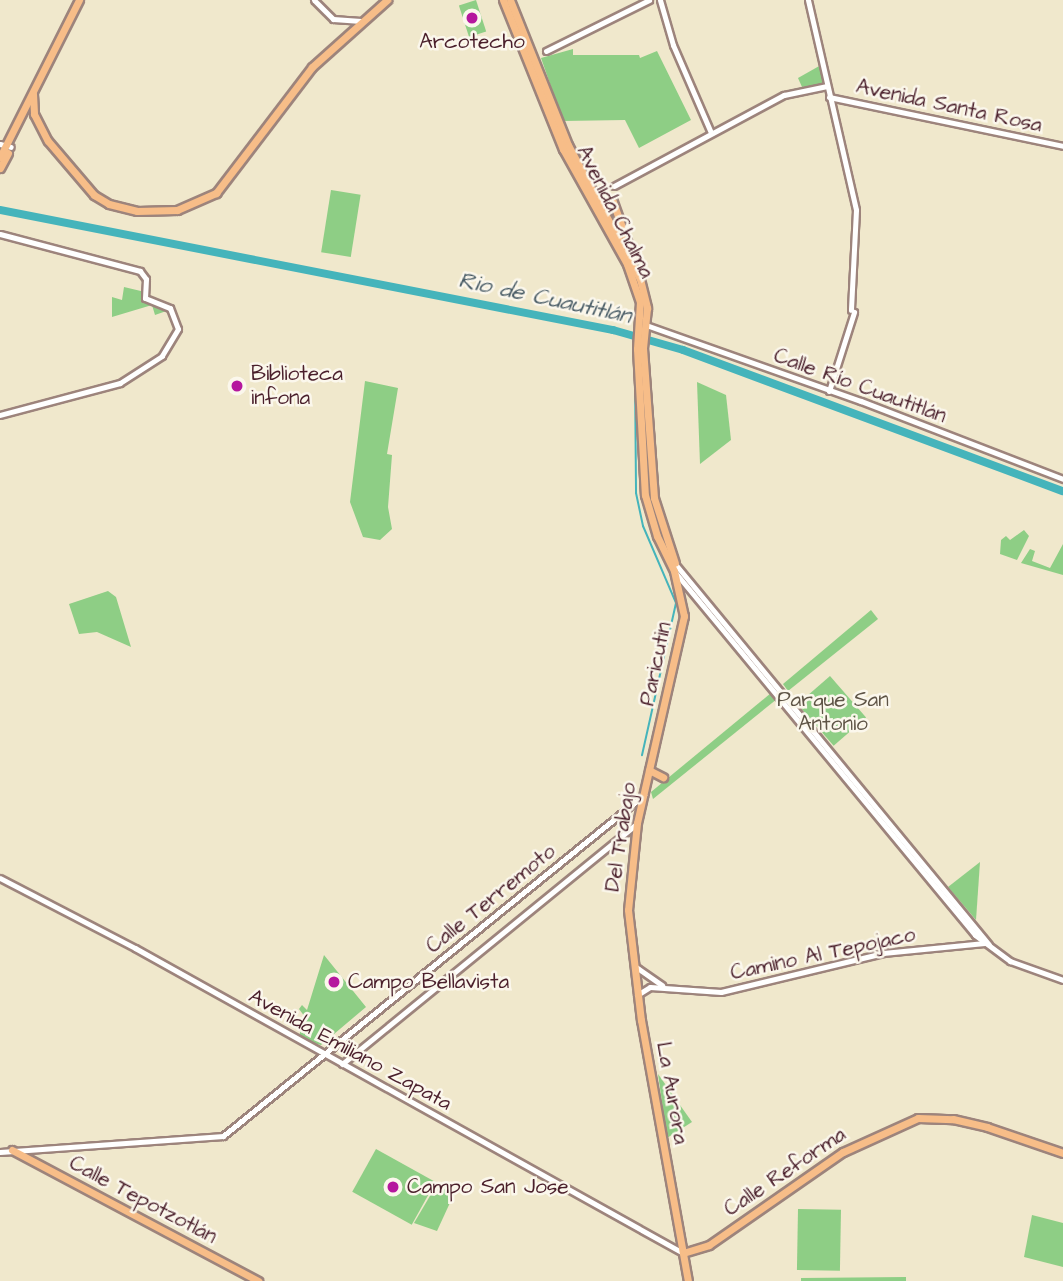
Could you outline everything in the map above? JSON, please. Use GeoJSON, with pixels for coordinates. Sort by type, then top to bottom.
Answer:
{"type":"FeatureCollection","features":[{"type":"Feature","properties":{"kind":"main road"},"geometry":{"type":"LineString","coordinates":[[0,158],[79,0]]}},
{"type":"Feature","properties":{"kind":"main road"},"geometry":{"type":"LineString","coordinates":[[33,94],[37,122],[68,169],[101,200],[137,211],[177,210],[216,193],[295,87],[387,0]]}},
{"type":"Feature","properties":{"kind":"main road","name":"Avenida Chalma"},"geometry":{"type":"LineString","coordinates":[[503,0],[563,149],[598,204]]}},
{"type":"Feature","properties":{"kind":"main road","name":"Avenida Chalma"},"geometry":{"type":"LineString","coordinates":[[510,0],[568,145],[634,280],[640,302],[645,495],[657,536],[675,568]]}},
{"type":"Feature","properties":{"kind":"main road"},"geometry":{"type":"LineString","coordinates":[[0,168],[6,145],[26,117],[37,122]]}},
{"type":"Feature","properties":{"kind":"main road","name":"Avenida Chalma"},"geometry":{"type":"LineString","coordinates":[[598,204],[613,202],[631,242],[644,293],[646,325],[641,339]]}},
{"type":"Feature","properties":{"kind":"main road","name":"Paricutin"},"geometry":{"type":"LineString","coordinates":[[649,770],[684,616],[675,568]]}},
{"type":"Feature","properties":{"kind":"main road"},"geometry":{"type":"LineString","coordinates":[[649,770],[663,777]]}},
{"type":"Feature","properties":{"kind":"main road","name":"Del Trabajo"},"geometry":{"type":"LineString","coordinates":[[628,910],[637,823],[649,770]]}},
{"type":"Feature","properties":{"kind":"main road","name":"La Aurora"},"geometry":{"type":"LineString","coordinates":[[628,910],[637,995],[688,1281]]}},
{"type":"Feature","properties":{"kind":"main road","name":"Calle Reforma"},"geometry":{"type":"LineString","coordinates":[[683,1253],[709,1245],[843,1152],[908,1121],[953,1119],[1063,1153]]}},
{"type":"Feature","properties":{"kind":"main road","name":"Calle Tepotzotlán"},"geometry":{"type":"LineString","coordinates":[[12,1150],[258,1281]]}},
{"type":"Feature","properties":{"kind":"street"},"geometry":{"type":"LineString","coordinates":[[314,0],[333,19],[362,21]]}},
{"type":"Feature","properties":{"kind":"street"},"geometry":{"type":"LineString","coordinates":[[546,51],[649,0]]}},
{"type":"Feature","properties":{"kind":"street"},"geometry":{"type":"LineString","coordinates":[[660,0],[673,45],[711,133]]}},
{"type":"Feature","properties":{"kind":"street"},"geometry":{"type":"LineString","coordinates":[[808,0],[856,210],[853,311],[829,391]]}},
{"type":"Feature","properties":{"kind":"street"},"geometry":{"type":"LineString","coordinates":[[614,186],[784,95],[827,86]]}},
{"type":"Feature","properties":{"kind":"street","name":"Avenida Santa Rosa"},"geometry":{"type":"LineString","coordinates":[[829,97],[1063,146]]}},
{"type":"Feature","properties":{"kind":"street"},"geometry":{"type":"LineString","coordinates":[[0,234],[144,274],[145,298],[170,308],[177,320],[178,329],[162,356],[98,391],[0,415]]}},
{"type":"Feature","properties":{"kind":"street","name":"Calle Río Cuautitlán"},"geometry":{"type":"LineString","coordinates":[[646,325],[1063,479]]}},
{"type":"Feature","properties":{"kind":"street"},"geometry":{"type":"LineString","coordinates":[[675,568],[987,943],[1010,961],[1063,980]]}},
{"type":"Feature","properties":{"kind":"street","name":"Calle Terremoto"},"geometry":{"type":"LineString","coordinates":[[12,1150],[213,1138],[230,1132],[644,795]]}},
{"type":"Feature","properties":{"kind":"street","name":"Calle Terremoto"},"geometry":{"type":"LineString","coordinates":[[342,1064],[637,823]]}},
{"type":"Feature","properties":{"kind":"street","name":"Avenida Emiliano Zapata"},"geometry":{"type":"LineString","coordinates":[[0,878],[326,1054],[683,1253]]}},
{"type":"Feature","properties":{"kind":"street","name":"Camino Al Tepojaco"},"geometry":{"type":"LineString","coordinates":[[637,995],[650,987],[721,992],[883,953],[987,943]]}},
{"type":"Feature","properties":{"kind":"street","name":"Camino Al Tepojaco"},"geometry":{"type":"LineString","coordinates":[[633,965],[665,987]]}},
{"type":"Feature","properties":{"kind":"street"},"geometry":{"type":"LineString","coordinates":[[0,1152],[12,1150]]}},
{"type":"Feature","properties":{"kind":"green space","name":"Arcotecho"},"geometry":{"type":"Polygon","coordinates":[[[476,0],[486,31],[469,37],[459,6],[476,0]]]}},
{"type":"Feature","properties":{"kind":"green space"},"geometry":{"type":"Polygon","coordinates":[[[573,49],[573,55],[639,55],[640,58],[657,51],[691,120],[639,148],[625,120],[563,121],[541,58],[573,49]]]}},
{"type":"Feature","properties":{"kind":"green space"},"geometry":{"type":"Polygon","coordinates":[[[821,65],[825,84],[802,87],[798,78],[821,65]]]}},
{"type":"Feature","properties":{"kind":"green space"},"geometry":{"type":"Polygon","coordinates":[[[331,190],[361,195],[351,257],[321,252],[331,190]]]}},
{"type":"Feature","properties":{"kind":"green space"},"geometry":{"type":"Polygon","coordinates":[[[124,287],[145,292],[172,309],[155,315],[152,305],[112,317],[112,297],[122,300],[124,287]]]}},
{"type":"Feature","properties":{"kind":"green space"},"geometry":{"type":"Polygon","coordinates":[[[365,381],[398,388],[387,454],[392,455],[388,507],[392,529],[380,540],[363,537],[350,502],[365,381]]]}},
{"type":"Feature","properties":{"kind":"green space"},"geometry":{"type":"Polygon","coordinates":[[[697,382],[726,395],[731,440],[700,464],[697,382]]]}},
{"type":"Feature","properties":{"kind":"green space"},"geometry":{"type":"Polygon","coordinates":[[[1024,530],[1029,536],[1017,560],[1000,554],[1001,540],[1006,536],[1010,540],[1024,530]]]}},
{"type":"Feature","properties":{"kind":"green space"},"geometry":{"type":"Polygon","coordinates":[[[1063,544],[1063,575],[1021,563],[1030,549],[1035,551],[1032,561],[1050,568],[1063,544]]]}},
{"type":"Feature","properties":{"kind":"green space"},"geometry":{"type":"Polygon","coordinates":[[[108,591],[116,597],[131,647],[97,632],[79,634],[69,604],[108,591]]]}},
{"type":"Feature","properties":{"kind":"green space"},"geometry":{"type":"Polygon","coordinates":[[[871,610],[878,619],[788,691],[783,684],[871,610]]]}},
{"type":"Feature","properties":{"kind":"green space","name":"Parque San Antonio"},"geometry":{"type":"Polygon","coordinates":[[[830,676],[866,718],[834,746],[798,704],[830,676]]]}},
{"type":"Feature","properties":{"kind":"green space"},"geometry":{"type":"Polygon","coordinates":[[[771,693],[777,699],[653,799],[651,792],[771,693]]]}},
{"type":"Feature","properties":{"kind":"green space"},"geometry":{"type":"Polygon","coordinates":[[[980,862],[976,920],[948,887],[980,862]]]}},
{"type":"Feature","properties":{"kind":"green space"},"geometry":{"type":"Polygon","coordinates":[[[324,955],[366,1007],[321,1045],[298,1039],[305,1017],[299,1009],[302,1005],[307,1010],[324,955]]]}},
{"type":"Feature","properties":{"kind":"green space"},"geometry":{"type":"Polygon","coordinates":[[[658,1074],[692,1122],[667,1138],[658,1074]]]}},
{"type":"Feature","properties":{"kind":"green space","name":"Campo San Jose"},"geometry":{"type":"Polygon","coordinates":[[[376,1149],[435,1182],[412,1225],[352,1192],[376,1149]]]}},
{"type":"Feature","properties":{"kind":"green space"},"geometry":{"type":"Polygon","coordinates":[[[437,1184],[454,1194],[437,1231],[414,1223],[437,1184]]]}},
{"type":"Feature","properties":{"kind":"green space"},"geometry":{"type":"Polygon","coordinates":[[[798,1209],[841,1210],[840,1271],[797,1270],[798,1209]]]}},
{"type":"Feature","properties":{"kind":"green space"},"geometry":{"type":"Polygon","coordinates":[[[1032,1215],[1063,1223],[1063,1267],[1024,1257],[1032,1215]]]}},
{"type":"Feature","properties":{"kind":"green space"},"geometry":{"type":"Polygon","coordinates":[[[906,1277],[906,1281],[801,1281],[801,1278],[906,1277]]]}},
{"type":"Feature","properties":{"kind":"waterway","name":"Rio de Cuautitlán"},"geometry":{"type":"LineString","coordinates":[[0,210],[613,330],[683,350],[1063,491]]}},
{"type":"Feature","properties":{"kind":"waterway","name":"Rio de Cuautitlán"},"geometry":{"type":"LineString","coordinates":[[633,342],[634,336]]}},
{"type":"Feature","properties":{"kind":"waterway"},"geometry":{"type":"LineString","coordinates":[[635,374],[636,493],[643,526],[676,603],[642,755]]}},
{"type":"Feature","properties":{"kind":"place","name":"Arcotecho"},"geometry":{"type":"Point","coordinates":[472,18]}},
{"type":"Feature","properties":{"kind":"place","name":"Biblioteca infona"},"geometry":{"type":"Point","coordinates":[237,386]}},
{"type":"Feature","properties":{"kind":"place","name":"Campo Bellavista"},"geometry":{"type":"Point","coordinates":[334,982]}},
{"type":"Feature","properties":{"kind":"place","name":"Campo San Jose"},"geometry":{"type":"Point","coordinates":[393,1187]}}]}
